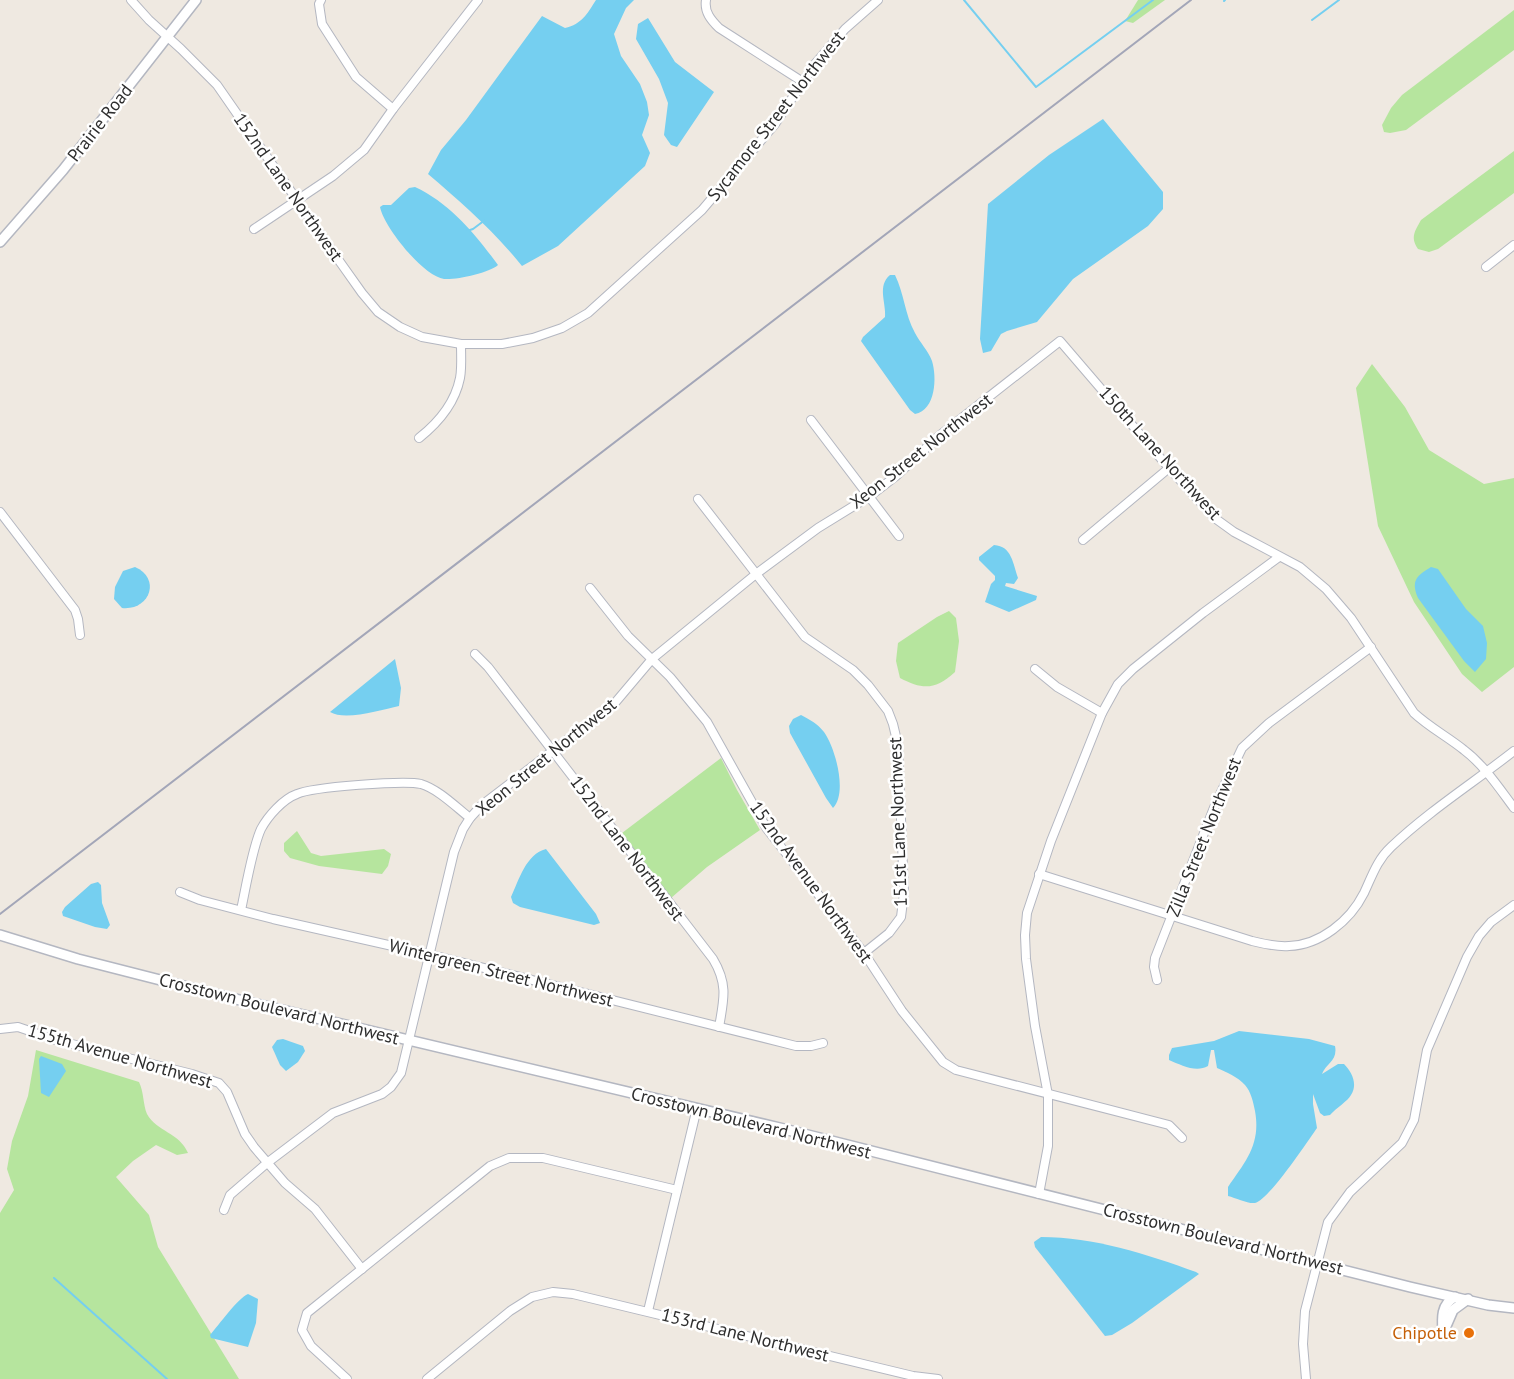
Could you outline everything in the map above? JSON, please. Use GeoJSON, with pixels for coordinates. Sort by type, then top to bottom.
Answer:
{"type":"FeatureCollection","features":[{"type":"Feature","properties":{"kind":"street","name":"152nd Lane Northwest"},"geometry":{"type":"LineString","coordinates":[[131,0],[217,85],[296,200],[378,312],[400,327],[422,337],[461,344]]}},
{"type":"Feature","properties":{"kind":"street","name":"Prairie Road"},"geometry":{"type":"LineString","coordinates":[[0,242],[63,170],[196,0]]}},
{"type":"Feature","properties":{"kind":"street"},"geometry":{"type":"LineString","coordinates":[[254,228],[350,163],[364,150],[478,0]]}},
{"type":"Feature","properties":{"kind":"street","name":"Sycamore Street Northwest"},"geometry":{"type":"LineString","coordinates":[[461,344],[502,344],[533,338],[562,328],[588,314],[702,210],[775,124],[814,65],[845,28],[878,0]]}},
{"type":"Feature","properties":{"kind":"street"},"geometry":{"type":"LineString","coordinates":[[320,2],[322,24],[356,77],[393,109]]}},
{"type":"Feature","properties":{"kind":"street"},"geometry":{"type":"LineString","coordinates":[[706,2],[710,19],[719,28],[803,82]]}},
{"type":"Feature","properties":{"kind":"street"},"geometry":{"type":"LineString","coordinates":[[1486,267],[1514,245]]}},
{"type":"Feature","properties":{"kind":"street","name":"150th Lane Northwest"},"geometry":{"type":"LineString","coordinates":[[1060,341],[1168,468],[1216,519],[1234,532],[1300,567],[1326,589],[1351,618],[1414,713],[1466,751],[1514,808]]}},
{"type":"Feature","properties":{"kind":"street","name":"Xeon Street Northwest"},"geometry":{"type":"LineString","coordinates":[[224,1210],[230,1195],[267,1162],[333,1113],[372,1099],[391,1086],[400,1073],[457,842],[470,818],[494,795],[614,704],[652,659],[756,574],[818,528],[870,496],[896,476],[939,436],[1060,341]]}},
{"type":"Feature","properties":{"kind":"street"},"geometry":{"type":"LineString","coordinates":[[419,438],[436,424],[450,404],[460,379],[461,344]]}},
{"type":"Feature","properties":{"kind":"street"},"geometry":{"type":"LineString","coordinates":[[811,420],[899,536]]}},
{"type":"Feature","properties":{"kind":"street"},"geometry":{"type":"LineString","coordinates":[[1083,540],[1168,468]]}},
{"type":"Feature","properties":{"kind":"street","name":"151st Lane Northwest"},"geometry":{"type":"LineString","coordinates":[[698,500],[805,637],[853,670],[888,711],[893,724],[898,745],[904,893],[901,917],[889,933],[864,952]]}},
{"type":"Feature","properties":{"kind":"street"},"geometry":{"type":"LineString","coordinates":[[0,512],[75,610],[80,635]]}},
{"type":"Feature","properties":{"kind":"street"},"geometry":{"type":"LineString","coordinates":[[1039,1194],[1048,1146],[1048,1095],[1026,959],[1027,913],[1039,874],[1102,712],[1118,684],[1133,669],[1279,557]]}},
{"type":"Feature","properties":{"kind":"street","name":"152nd Avenue Northwest"},"geometry":{"type":"LineString","coordinates":[[590,588],[628,636],[670,677],[707,722],[767,829],[864,952],[902,1011],[943,1062],[956,1070],[1048,1095]]}},
{"type":"Feature","properties":{"kind":"street","name":"Zilla Street Northwest"},"geometry":{"type":"LineString","coordinates":[[1157,980],[1154,967],[1155,958],[1215,805],[1242,748],[1269,723],[1371,647]]}},
{"type":"Feature","properties":{"kind":"street","name":"152nd Lane Northwest"},"geometry":{"type":"LineString","coordinates":[[475,654],[488,667],[721,972],[724,998],[719,1027]]}},
{"type":"Feature","properties":{"kind":"street"},"geometry":{"type":"LineString","coordinates":[[1035,669],[1056,687],[1102,712]]}},
{"type":"Feature","properties":{"kind":"street"},"geometry":{"type":"LineString","coordinates":[[1039,874],[1252,942],[1287,946],[1304,944],[1334,929],[1354,911],[1372,872],[1384,853],[1410,829],[1514,751]]}},
{"type":"Feature","properties":{"kind":"street"},"geometry":{"type":"LineString","coordinates":[[241,910],[261,829],[282,803],[297,794],[312,790],[405,782],[422,784],[435,791],[470,818]]}},
{"type":"Feature","properties":{"kind":"street","name":"Wintergreen Street Northwest"},"geometry":{"type":"LineString","coordinates":[[180,892],[200,900],[273,920],[428,954],[796,1046],[811,1046],[823,1042]]}},
{"type":"Feature","properties":{"kind":"street"},"geometry":{"type":"LineString","coordinates":[[1306,1379],[1303,1344],[1304,1318],[1325,1231],[1335,1210],[1350,1192],[1401,1143],[1411,1127],[1426,1050],[1467,957],[1479,936],[1491,922],[1514,905]]}},
{"type":"Feature","properties":{"kind":"street","name":"Crosstown Boulevard Northwest"},"geometry":{"type":"LineString","coordinates":[[0,935],[78,959],[409,1041],[698,1108],[1504,1308],[1514,1313]]}},
{"type":"Feature","properties":{"kind":"street","name":"155th Avenue Northwest"},"geometry":{"type":"LineString","coordinates":[[0,1029],[18,1027],[56,1040],[192,1074],[219,1083],[227,1092],[245,1134],[285,1183],[315,1209],[362,1269]]}},
{"type":"Feature","properties":{"kind":"street"},"geometry":{"type":"LineString","coordinates":[[1048,1095],[1169,1125],[1182,1138]]}},
{"type":"Feature","properties":{"kind":"street"},"geometry":{"type":"LineString","coordinates":[[648,1311],[698,1108]]}},
{"type":"Feature","properties":{"kind":"street"},"geometry":{"type":"LineString","coordinates":[[347,1379],[311,1346],[302,1330],[307,1313],[490,1166],[509,1158],[543,1158],[677,1190]]}},
{"type":"Feature","properties":{"kind":"street","name":"153rd Lane Northwest"},"geometry":{"type":"LineString","coordinates":[[427,1379],[510,1311],[532,1297],[553,1292],[573,1294],[648,1311],[913,1377],[938,1379]]}},
{"type":"Feature","properties":{"kind":"street"},"geometry":{"type":"LineString","coordinates":[[1455,1297],[1444,1309],[1443,1333],[1453,1310],[1468,1299]]}},
{"type":"Feature","properties":{"kind":"street","name":"Crosstown Boulevard Northwest"},"geometry":{"type":"LineString","coordinates":[[1504,1308],[1514,1308]]}},
{"type":"Feature","properties":{"kind":"green space"},"geometry":{"type":"Polygon","coordinates":[[[1138,0],[1165,0],[1133,23],[1125,21],[1138,0]]]}},
{"type":"Feature","properties":{"kind":"green space"},"geometry":{"type":"Polygon","coordinates":[[[1514,10],[1514,50],[1406,130],[1384,132],[1382,125],[1391,108],[1402,95],[1514,10]]]}},
{"type":"Feature","properties":{"kind":"green space"},"geometry":{"type":"Polygon","coordinates":[[[1514,151],[1514,193],[1438,249],[1429,252],[1418,249],[1414,237],[1421,220],[1514,151]]]}},
{"type":"Feature","properties":{"kind":"green space"},"geometry":{"type":"Polygon","coordinates":[[[1372,364],[1405,407],[1429,450],[1484,484],[1514,478],[1514,667],[1482,692],[1462,674],[1414,602],[1378,526],[1356,388],[1372,364]]]}},
{"type":"Feature","properties":{"kind":"green space"},"geometry":{"type":"Polygon","coordinates":[[[949,611],[956,618],[959,641],[955,672],[941,682],[929,686],[915,685],[900,678],[896,661],[898,643],[949,611]]]}},
{"type":"Feature","properties":{"kind":"green space"},"geometry":{"type":"Polygon","coordinates":[[[721,758],[760,830],[707,867],[671,898],[622,833],[721,758]]]}},
{"type":"Feature","properties":{"kind":"green space"},"geometry":{"type":"Polygon","coordinates":[[[297,831],[311,853],[321,856],[384,849],[391,854],[388,866],[382,874],[319,866],[290,858],[284,851],[284,843],[297,831]]]}},
{"type":"Feature","properties":{"kind":"green space"},"geometry":{"type":"Polygon","coordinates":[[[36,1050],[139,1082],[147,1114],[151,1120],[184,1146],[188,1153],[177,1155],[156,1145],[133,1161],[116,1177],[149,1215],[158,1247],[239,1379],[0,1379],[0,1213],[14,1190],[7,1169],[12,1141],[28,1096],[36,1050]]]}},
{"type":"Feature","properties":{"kind":"water"},"geometry":{"type":"Polygon","coordinates":[[[596,0],[634,0],[626,8],[614,34],[621,56],[640,84],[647,102],[649,115],[642,135],[650,153],[645,166],[558,246],[522,266],[489,229],[428,174],[441,150],[466,120],[542,16],[565,28],[580,21],[596,0]]]}},
{"type":"Feature","properties":{"kind":"water"},"geometry":{"type":"Polygon","coordinates":[[[648,18],[675,62],[714,92],[677,147],[671,145],[664,135],[668,103],[659,79],[636,39],[638,24],[648,18]]]}},
{"type":"Feature","properties":{"kind":"water"},"geometry":{"type":"Polygon","coordinates":[[[1103,119],[1163,192],[1163,209],[1148,226],[1073,279],[1037,322],[1001,334],[991,351],[983,353],[980,339],[988,204],[1049,155],[1103,119]]]}},
{"type":"Feature","properties":{"kind":"water"},"geometry":{"type":"Polygon","coordinates":[[[415,187],[451,211],[481,242],[498,265],[488,271],[444,279],[435,276],[416,260],[396,238],[380,207],[391,205],[409,188],[415,187]]]}},
{"type":"Feature","properties":{"kind":"water"},"geometry":{"type":"Polygon","coordinates":[[[890,275],[895,275],[912,326],[934,368],[931,400],[922,411],[915,414],[861,341],[885,317],[883,289],[890,275]]]}},
{"type":"Feature","properties":{"kind":"water"},"geometry":{"type":"Polygon","coordinates":[[[994,545],[1008,552],[1018,578],[1014,584],[1006,583],[1005,586],[1037,596],[1036,600],[1009,612],[985,602],[995,576],[979,560],[979,557],[994,545]]]}},
{"type":"Feature","properties":{"kind":"water"},"geometry":{"type":"Polygon","coordinates":[[[135,567],[148,579],[149,593],[139,605],[122,608],[114,599],[115,587],[123,571],[135,567]]]}},
{"type":"Feature","properties":{"kind":"water"},"geometry":{"type":"Polygon","coordinates":[[[1431,567],[1438,569],[1466,609],[1483,626],[1487,643],[1486,659],[1475,672],[1464,661],[1418,598],[1416,580],[1431,567]]]}},
{"type":"Feature","properties":{"kind":"water"},"geometry":{"type":"Polygon","coordinates":[[[395,659],[401,688],[399,706],[354,715],[330,712],[395,659]]]}},
{"type":"Feature","properties":{"kind":"water"},"geometry":{"type":"Polygon","coordinates":[[[801,715],[821,729],[836,759],[840,781],[837,801],[833,808],[790,733],[789,726],[793,719],[801,715]]]}},
{"type":"Feature","properties":{"kind":"water"},"geometry":{"type":"Polygon","coordinates":[[[546,849],[596,914],[600,923],[594,925],[520,907],[513,903],[511,897],[524,868],[533,856],[546,849]]]}},
{"type":"Feature","properties":{"kind":"water"},"geometry":{"type":"Polygon","coordinates":[[[98,882],[101,885],[102,903],[110,925],[107,929],[63,916],[62,912],[65,907],[91,884],[98,882]]]}},
{"type":"Feature","properties":{"kind":"water"},"geometry":{"type":"Polygon","coordinates":[[[1239,1031],[1309,1039],[1335,1046],[1335,1055],[1322,1074],[1338,1064],[1344,1064],[1352,1074],[1354,1082],[1353,1091],[1349,1097],[1330,1115],[1324,1116],[1320,1113],[1313,1094],[1317,1128],[1278,1182],[1261,1200],[1255,1203],[1228,1196],[1228,1187],[1250,1152],[1256,1133],[1255,1111],[1249,1091],[1239,1080],[1217,1068],[1214,1050],[1211,1050],[1208,1066],[1199,1069],[1188,1068],[1169,1060],[1172,1048],[1214,1041],[1239,1031]]]}},
{"type":"Feature","properties":{"kind":"water"},"geometry":{"type":"Polygon","coordinates":[[[283,1039],[303,1046],[305,1051],[298,1062],[286,1071],[280,1065],[272,1047],[277,1040],[283,1039]]]}},
{"type":"Feature","properties":{"kind":"water"},"geometry":{"type":"Polygon","coordinates":[[[41,1056],[62,1064],[66,1071],[49,1097],[41,1093],[39,1059],[41,1056]]]}},
{"type":"Feature","properties":{"kind":"water"},"geometry":{"type":"Polygon","coordinates":[[[1041,1237],[1100,1243],[1158,1259],[1199,1274],[1132,1323],[1112,1335],[1105,1336],[1035,1247],[1034,1242],[1041,1237]]]}},
{"type":"Feature","properties":{"kind":"water"},"geometry":{"type":"Polygon","coordinates":[[[248,1294],[258,1299],[256,1323],[248,1347],[211,1338],[210,1335],[229,1312],[248,1294]]]}},
{"type":"Feature","properties":{"kind":"waterway"},"geometry":{"type":"LineString","coordinates":[[964,0],[1036,87],[1153,0]]}},
{"type":"Feature","properties":{"kind":"waterway"},"geometry":{"type":"LineString","coordinates":[[1312,20],[1339,0]]}},
{"type":"Feature","properties":{"kind":"waterway"},"geometry":{"type":"LineString","coordinates":[[467,231],[485,220]]}},
{"type":"Feature","properties":{"kind":"waterway"},"geometry":{"type":"LineString","coordinates":[[54,1278],[167,1379]]}},
{"type":"Feature","properties":{"kind":"railway"},"geometry":{"type":"LineString","coordinates":[[0,914],[1191,0]]}},
{"type":"Feature","properties":{"kind":"place","name":"Chipotle"},"geometry":{"type":"Point","coordinates":[1469,1333]}}]}
